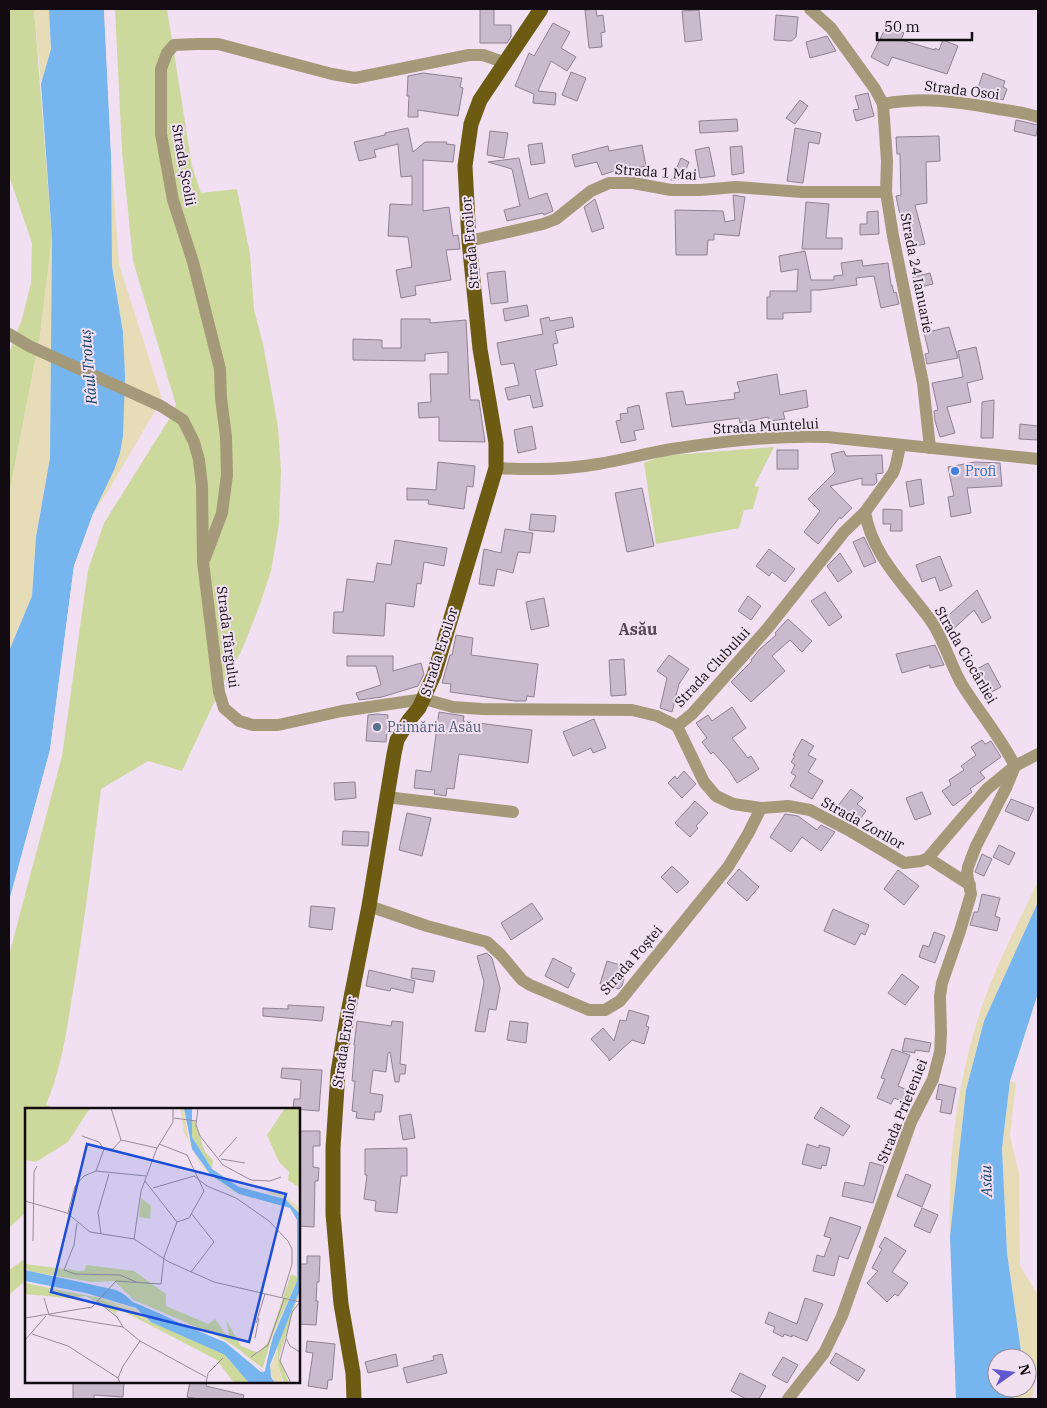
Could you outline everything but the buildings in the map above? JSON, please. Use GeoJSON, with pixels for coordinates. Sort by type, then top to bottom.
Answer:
{"type":"FeatureCollection","features":[{"type":"Feature","properties":{"kind":"main road","name":"Strada Eroilor"},"geometry":{"type":"LineString","coordinates":[[354,1399],[353,1373],[340,1304],[332,1186],[335,1105],[340,1063],[397,740],[419,708],[434,675],[496,468],[496,443],[480,349],[468,241],[465,166],[471,124],[480,100],[541,9]]}},
{"type":"Feature","properties":{"kind":"street"},"geometry":{"type":"LineString","coordinates":[[810,9],[831,28],[875,89],[883,104]]}},
{"type":"Feature","properties":{"kind":"street","name":"Strada Școlii"},"geometry":{"type":"LineString","coordinates":[[203,562],[222,513],[227,475],[226,437],[221,398],[220,369],[192,262],[173,200],[161,134],[161,69],[167,53],[174,45],[218,44],[332,74],[355,78],[469,55],[483,55],[506,63]]}},
{"type":"Feature","properties":{"kind":"street","name":"Strada Osoi"},"geometry":{"type":"LineString","coordinates":[[883,104],[923,99],[956,102],[1038,117]]}},
{"type":"Feature","properties":{"kind":"street","name":"Strada 24 Ianuarie"},"geometry":{"type":"LineString","coordinates":[[883,104],[887,161],[886,192],[893,236],[923,382],[930,448]]}},
{"type":"Feature","properties":{"kind":"street","name":"Strada 1 Mai"},"geometry":{"type":"LineString","coordinates":[[468,241],[544,224],[556,219],[591,191],[610,183],[633,183],[671,190],[736,187],[802,192],[886,192]]}},
{"type":"Feature","properties":{"kind":"street","name":"Strada Târgului"},"geometry":{"type":"LineString","coordinates":[[10,338],[162,406],[183,420],[194,442],[199,460],[202,486],[203,562],[219,692],[224,708],[239,721],[253,725],[278,725],[342,711],[424,699]]}},
{"type":"Feature","properties":{"kind":"street","name":"Strada Muntelui"},"geometry":{"type":"LineString","coordinates":[[496,468],[530,470],[566,468],[598,464],[671,449],[725,442],[774,438],[827,437],[1038,459]]}},
{"type":"Feature","properties":{"kind":"street","name":"Strada Clubului"},"geometry":{"type":"LineString","coordinates":[[424,699],[453,707],[482,709],[632,710],[657,716],[677,726],[692,714],[768,629],[832,546],[865,512],[893,473],[900,446]]}},
{"type":"Feature","properties":{"kind":"street","name":"Strada Ciocârliei"},"geometry":{"type":"LineString","coordinates":[[865,512],[871,536],[880,554],[932,622],[961,682],[1006,747],[1015,766]]}},
{"type":"Feature","properties":{"kind":"street","name":"Strada Zorilor"},"geometry":{"type":"LineString","coordinates":[[677,726],[710,791],[723,800],[761,808],[788,806],[810,810],[852,832],[898,861],[912,863],[921,862],[928,858]]}},
{"type":"Feature","properties":{"kind":"street"},"geometry":{"type":"LineString","coordinates":[[970,885],[928,858],[977,799],[1015,766],[1038,754]]}},
{"type":"Feature","properties":{"kind":"street","name":"Strada Prieteniei"},"geometry":{"type":"LineString","coordinates":[[788,1399],[824,1353],[833,1336],[842,1316],[911,1122],[933,1079],[940,1052],[940,996],[942,983],[971,894],[967,874],[968,867],[1015,766]]}},
{"type":"Feature","properties":{"kind":"street"},"geometry":{"type":"LineString","coordinates":[[386,797],[513,812]]}},
{"type":"Feature","properties":{"kind":"street","name":"Strada Poștei"},"geometry":{"type":"LineString","coordinates":[[369,906],[427,926],[487,942],[522,980],[530,985],[589,1010],[605,1010],[620,1001],[716,883],[739,850],[761,808]]}},
{"type":"Feature","properties":{"kind":"green space"},"geometry":{"type":"Polygon","coordinates":[[[9,9],[34,9],[52,238],[40,336],[9,495],[9,353],[22,319],[31,283],[32,243],[9,176],[9,9]]]}},
{"type":"Feature","properties":{"kind":"green space"},"geometry":{"type":"Polygon","coordinates":[[[115,9],[167,9],[192,166],[201,193],[237,189],[250,254],[254,310],[263,344],[278,427],[281,470],[279,524],[271,571],[259,607],[241,652],[226,677],[182,771],[148,761],[101,789],[68,1025],[59,1065],[46,1104],[52,1108],[25,1108],[25,1213],[9,1228],[9,955],[62,756],[88,570],[104,523],[168,421],[176,405],[133,261],[122,151],[115,9]]]}},
{"type":"Feature","properties":{"kind":"green space"},"geometry":{"type":"Polygon","coordinates":[[[774,447],[754,486],[759,487],[753,509],[744,510],[739,528],[656,544],[644,463],[661,456],[774,447]]]}},
{"type":"Feature","properties":{"kind":"green space"},"geometry":{"type":"Polygon","coordinates":[[[25,1259],[25,1281],[9,1295],[9,1270],[25,1259]]]}},
{"type":"Feature","properties":{"kind":"sand"},"geometry":{"type":"Polygon","coordinates":[[[34,9],[49,9],[51,49],[41,84],[34,9]]]}},
{"type":"Feature","properties":{"kind":"sand"},"geometry":{"type":"Polygon","coordinates":[[[111,153],[119,264],[162,399],[93,514],[120,453],[125,376],[123,332],[112,266],[111,153]]]}},
{"type":"Feature","properties":{"kind":"sand"},"geometry":{"type":"Polygon","coordinates":[[[52,238],[50,458],[36,537],[32,596],[9,651],[9,495],[40,336],[52,238]]]}},
{"type":"Feature","properties":{"kind":"sand"},"geometry":{"type":"Polygon","coordinates":[[[1038,881],[1038,902],[984,1021],[966,1090],[950,1236],[949,1209],[954,1127],[970,1047],[990,985],[1038,881]]]}},
{"type":"Feature","properties":{"kind":"sand"},"geometry":{"type":"Polygon","coordinates":[[[1010,1081],[1016,1083],[1010,1136],[1019,1173],[1020,1266],[1038,1295],[1037,1365],[1037,1348],[1021,1348],[1007,1253],[1002,1148],[1010,1081]]]}},
{"type":"Feature","properties":{"kind":"sand"},"geometry":{"type":"Polygon","coordinates":[[[1013,1398],[1032,1398],[1032,1399],[1013,1398]]]}},
{"type":"Feature","properties":{"kind":"water","name":"Râul Trotuș"},"geometry":{"type":"Polygon","coordinates":[[[49,9],[104,9],[111,153],[112,266],[123,332],[125,376],[123,436],[114,470],[93,514],[74,566],[50,750],[9,901],[9,651],[32,596],[36,537],[50,458],[52,238],[41,84],[51,49],[49,9]]]}},
{"type":"Feature","properties":{"kind":"water"},"geometry":{"type":"Polygon","coordinates":[[[1038,902],[1038,993],[1010,1081],[1002,1148],[1007,1253],[1021,1348],[987,1348],[987,1398],[1013,1399],[956,1399],[950,1236],[966,1090],[984,1021],[1038,902]]]}},
{"type":"Feature","properties":{"kind":"pier"},"geometry":{"type":"Polygon","coordinates":[[[104,9],[106,9],[113,188],[111,153],[104,9]]]}},
{"type":"Feature","properties":{"kind":"pier"},"geometry":{"type":"Polygon","coordinates":[[[102,500],[76,566],[52,751],[9,904],[50,750],[74,566],[93,514],[102,500]]]}},
{"type":"Feature","properties":{"kind":"place","name":"Profi"},"geometry":{"type":"Point","coordinates":[955,471]}},
{"type":"Feature","properties":{"kind":"place","name":"Primăria Asău"},"geometry":{"type":"Point","coordinates":[377,727]}},
{"type":"Feature","properties":{"kind":"district","name":"Asău"},"geometry":{"type":"Point","coordinates":[638,629]}}]}
